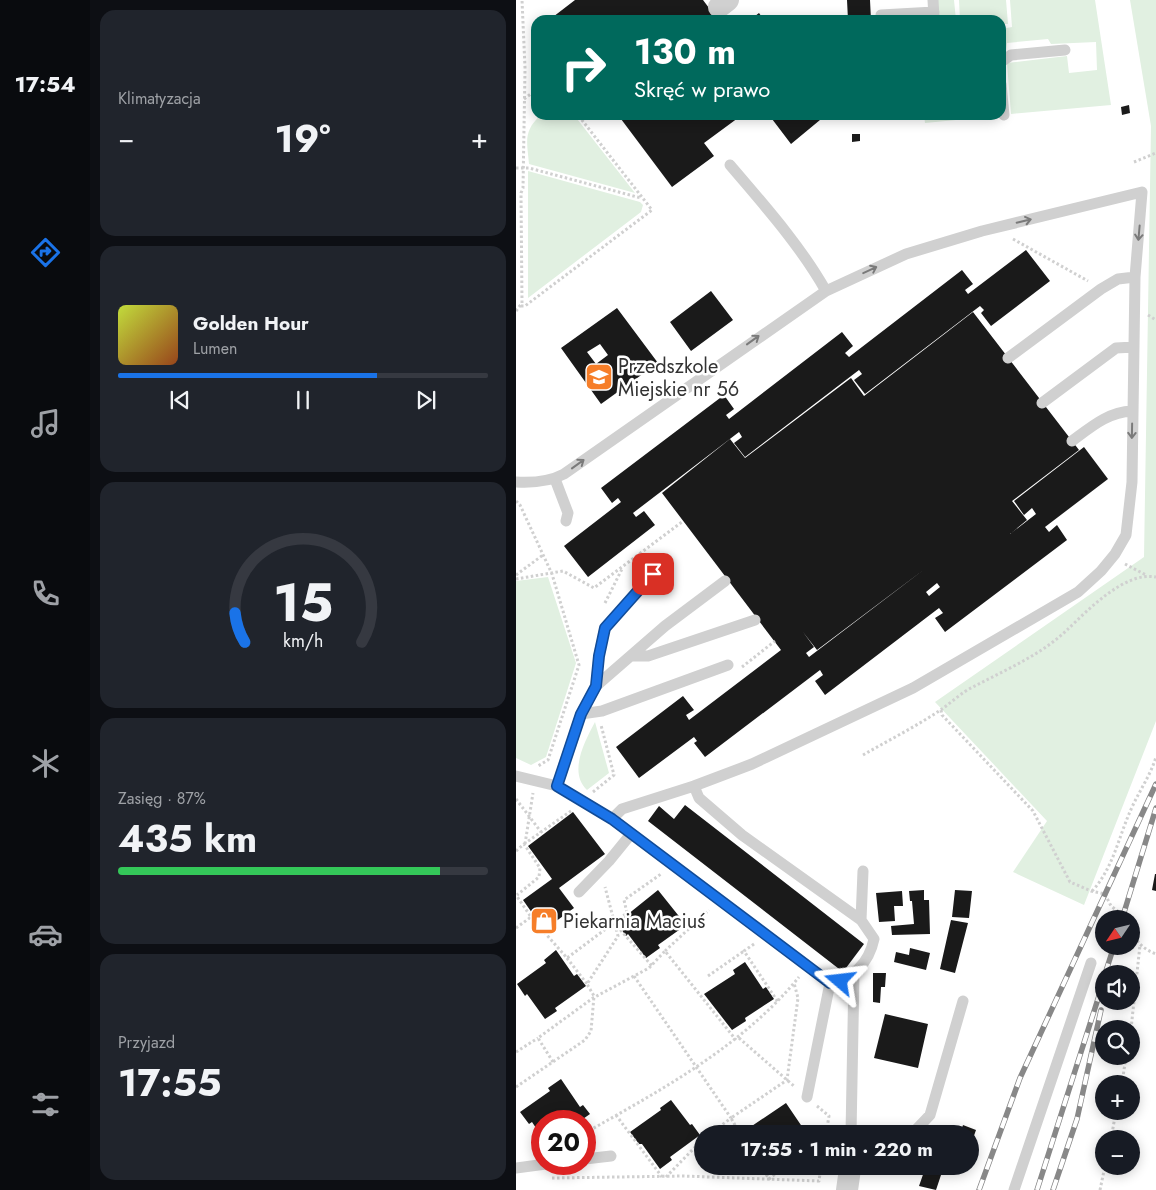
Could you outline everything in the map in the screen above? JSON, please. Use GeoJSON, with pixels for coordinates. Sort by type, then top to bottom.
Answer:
{"type":"FeatureCollection","features":[{"type":"Feature","properties":{"kind":"lane"},"geometry":{"type":"LineString","coordinates":[[933,0],[934,15]]}},
{"type":"Feature","properties":{"kind":"lane"},"geometry":{"type":"LineString","coordinates":[[1006,58],[1011,55],[1065,50]]}},
{"type":"Feature","properties":{"kind":"lane"},"geometry":{"type":"LineString","coordinates":[[730,165],[768,209],[817,274],[826,291]]}},
{"type":"Feature","properties":{"kind":"lane"},"geometry":{"type":"LineString","coordinates":[[516,482],[555,479],[826,291],[906,254],[982,231],[1142,192],[1135,277],[1132,482],[1126,535],[1115,554],[1078,592],[913,688],[752,764],[694,786],[622,809],[612,819]]}},
{"type":"Feature","properties":{"kind":"lane"},"geometry":{"type":"LineString","coordinates":[[1008,358],[1102,289],[1118,279],[1135,277]]}},
{"type":"Feature","properties":{"kind":"lane"},"geometry":{"type":"LineString","coordinates":[[1042,403],[1116,348],[1134,347]]}},
{"type":"Feature","properties":{"kind":"lane"},"geometry":{"type":"LineString","coordinates":[[1072,441],[1108,416],[1119,411],[1132,411]]}},
{"type":"Feature","properties":{"kind":"lane"},"geometry":{"type":"LineString","coordinates":[[555,479],[568,513],[566,521]]}},
{"type":"Feature","properties":{"kind":"lane"},"geometry":{"type":"LineString","coordinates":[[596,686],[599,656],[605,628],[653,574]]}},
{"type":"Feature","properties":{"kind":"lane"},"geometry":{"type":"LineString","coordinates":[[557,786],[581,714],[596,686],[665,626],[725,580]]}},
{"type":"Feature","properties":{"kind":"lane"},"geometry":{"type":"LineString","coordinates":[[632,656],[648,656],[755,620]]}},
{"type":"Feature","properties":{"kind":"lane"},"geometry":{"type":"LineString","coordinates":[[581,714],[602,711],[730,668]]}},
{"type":"Feature","properties":{"kind":"lane"},"geometry":{"type":"LineString","coordinates":[[516,776],[557,786],[584,800],[830,983]]}},
{"type":"Feature","properties":{"kind":"lane"},"geometry":{"type":"LineString","coordinates":[[694,786],[699,798],[742,835],[861,920],[874,939],[864,962],[854,974],[830,983]]}},
{"type":"Feature","properties":{"kind":"lane"},"geometry":{"type":"LineString","coordinates":[[579,892],[598,874],[631,834]]}},
{"type":"Feature","properties":{"kind":"lane"},"geometry":{"type":"LineString","coordinates":[[861,920],[863,871]]}},
{"type":"Feature","properties":{"kind":"lane"},"geometry":{"type":"LineString","coordinates":[[1014,1190],[1091,963]]}},
{"type":"Feature","properties":{"kind":"lane"},"geometry":{"type":"LineString","coordinates":[[851,1125],[854,974]]}},
{"type":"Feature","properties":{"kind":"lane"},"geometry":{"type":"LineString","coordinates":[[806,1097],[830,983]]}},
{"type":"Feature","properties":{"kind":"lane"},"geometry":{"type":"LineString","coordinates":[[921,1125],[930,1115],[963,1000]]}},
{"type":"Feature","properties":{"kind":"lane"},"geometry":{"type":"LineString","coordinates":[[596,1158],[611,1156]]}},
{"type":"Feature","properties":{"kind":"lane"},"geometry":{"type":"LineString","coordinates":[[516,1168],[531,1166]]}},
{"type":"Feature","properties":{"kind":"path"},"geometry":{"type":"LineString","coordinates":[[521,306],[526,68],[522,0]]}},
{"type":"Feature","properties":{"kind":"path"},"geometry":{"type":"LineString","coordinates":[[524,100],[531,94]]}},
{"type":"Feature","properties":{"kind":"path"},"geometry":{"type":"LineString","coordinates":[[516,311],[652,210],[582,120]]}},
{"type":"Feature","properties":{"kind":"path"},"geometry":{"type":"LineString","coordinates":[[1134,162],[1156,153]]}},
{"type":"Feature","properties":{"kind":"path"},"geometry":{"type":"LineString","coordinates":[[516,168],[523,168],[643,198]]}},
{"type":"Feature","properties":{"kind":"path"},"geometry":{"type":"LineString","coordinates":[[1011,238],[1102,289]]}},
{"type":"Feature","properties":{"kind":"path"},"geometry":{"type":"LineString","coordinates":[[516,501],[520,504],[552,574],[579,666],[548,760],[532,768]]}},
{"type":"Feature","properties":{"kind":"path"},"geometry":{"type":"LineString","coordinates":[[516,579],[564,571],[594,588],[682,522]]}},
{"type":"Feature","properties":{"kind":"path"},"geometry":{"type":"LineString","coordinates":[[1115,554],[1125,564],[1146,575],[1156,577]]}},
{"type":"Feature","properties":{"kind":"path"},"geometry":{"type":"LineString","coordinates":[[516,575],[543,556]]}},
{"type":"Feature","properties":{"kind":"path"},"geometry":{"type":"LineString","coordinates":[[863,755],[941,710],[972,687],[1000,675],[1034,654],[1066,631],[1103,597],[1146,575]]}},
{"type":"Feature","properties":{"kind":"path"},"geometry":{"type":"LineString","coordinates":[[730,668],[742,667],[775,641]]}},
{"type":"Feature","properties":{"kind":"path"},"geometry":{"type":"LineString","coordinates":[[941,710],[942,715],[1033,811],[1070,882],[1104,894],[1111,906],[1116,910]]}},
{"type":"Feature","properties":{"kind":"path"},"geometry":{"type":"LineString","coordinates":[[516,851],[614,775],[600,721]]}},
{"type":"Feature","properties":{"kind":"path"},"geometry":{"type":"LineString","coordinates":[[1091,891],[1100,883],[1156,757]]}},
{"type":"Feature","properties":{"kind":"path"},"geometry":{"type":"LineString","coordinates":[[516,1087],[585,1040],[590,1032],[594,998],[587,984],[531,917],[516,895],[539,877],[540,868],[524,844],[533,790]]}},
{"type":"Feature","properties":{"kind":"path"},"geometry":{"type":"LineString","coordinates":[[516,800],[542,832]]}},
{"type":"Feature","properties":{"kind":"path"},"geometry":{"type":"LineString","coordinates":[[567,958],[627,913],[624,900],[663,873]]}},
{"type":"Feature","properties":{"kind":"path"},"geometry":{"type":"LineString","coordinates":[[587,984],[618,936],[604,882],[598,874]]}},
{"type":"Feature","properties":{"kind":"path"},"geometry":{"type":"LineString","coordinates":[[516,1052],[594,998],[652,966],[665,951],[710,909]]}},
{"type":"Feature","properties":{"kind":"path"},"geometry":{"type":"LineString","coordinates":[[516,928],[531,917]]}},
{"type":"Feature","properties":{"kind":"path"},"geometry":{"type":"LineString","coordinates":[[615,923],[652,966]]}},
{"type":"Feature","properties":{"kind":"path"},"geometry":{"type":"LineString","coordinates":[[708,976],[755,943]]}},
{"type":"Feature","properties":{"kind":"path"},"geometry":{"type":"LineString","coordinates":[[1140,945],[1156,954]]}},
{"type":"Feature","properties":{"kind":"path"},"geometry":{"type":"LineString","coordinates":[[665,951],[738,1039],[829,1116],[828,1125]]}},
{"type":"Feature","properties":{"kind":"path"},"geometry":{"type":"LineString","coordinates":[[744,951],[778,1002]]}},
{"type":"Feature","properties":{"kind":"path"},"geometry":{"type":"LineString","coordinates":[[1132,1020],[1139,955]]}},
{"type":"Feature","properties":{"kind":"path"},"geometry":{"type":"LineString","coordinates":[[596,1127],[738,1039],[778,1002],[808,967]]}},
{"type":"Feature","properties":{"kind":"path"},"geometry":{"type":"LineString","coordinates":[[634,976],[735,1125]]}},
{"type":"Feature","properties":{"kind":"path"},"geometry":{"type":"LineString","coordinates":[[722,1125],[787,1080],[798,998],[794,984]]}},
{"type":"Feature","properties":{"kind":"path"},"geometry":{"type":"LineString","coordinates":[[538,1038],[553,1062]]}},
{"type":"Feature","properties":{"kind":"path"},"geometry":{"type":"LineString","coordinates":[[616,1115],[664,1177]]}},
{"type":"Feature","properties":{"kind":"path"},"geometry":{"type":"LineString","coordinates":[[664,1177],[694,1148]]}},
{"type":"Feature","properties":{"kind":"path"},"geometry":{"type":"LineString","coordinates":[[767,1175],[769,1179]]}},
{"type":"Feature","properties":{"kind":"path"},"geometry":{"type":"LineString","coordinates":[[769,1179],[774,1175]]}},
{"type":"Feature","properties":{"kind":"path"},"geometry":{"type":"LineString","coordinates":[[546,1178],[664,1177],[819,1181],[820,1175]]}},
{"type":"Feature","properties":{"kind":"path"},"geometry":{"type":"LineString","coordinates":[[1100,1190],[1103,1175]]}},
{"type":"Feature","properties":{"kind":"green space"},"geometry":{"type":"Polygon","coordinates":[[[937,0],[954,0],[956,15],[938,15],[937,0]]]}},
{"type":"Feature","properties":{"kind":"green space"},"geometry":{"type":"Polygon","coordinates":[[[959,0],[1006,0],[1008,24],[1006,24],[1006,15],[960,15],[959,0]]]}},
{"type":"Feature","properties":{"kind":"green space"},"geometry":{"type":"Polygon","coordinates":[[[1010,0],[1095,0],[1111,105],[1011,114],[1007,63],[1067,56],[1069,73],[1097,70],[1096,42],[1051,44],[1048,39],[1007,43],[1006,51],[1006,28],[1012,27],[1010,0]]]}},
{"type":"Feature","properties":{"kind":"green space"},"geometry":{"type":"Polygon","coordinates":[[[1130,0],[1156,0],[1156,721],[1084,905],[1013,872],[1047,821],[935,702],[1144,557],[1151,126],[1130,0]]]}},
{"type":"Feature","properties":{"kind":"green space"},"geometry":{"type":"Polygon","coordinates":[[[578,120],[635,193],[529,164],[527,143],[529,131],[535,121],[578,120]]]}},
{"type":"Feature","properties":{"kind":"green space"},"geometry":{"type":"Polygon","coordinates":[[[925,120],[956,120],[925,123],[925,120]]]}},
{"type":"Feature","properties":{"kind":"green space"},"geometry":{"type":"Polygon","coordinates":[[[528,171],[640,202],[643,205],[641,212],[528,298],[528,171]]]}},
{"type":"Feature","properties":{"kind":"green space"},"geometry":{"type":"Polygon","coordinates":[[[548,577],[576,663],[546,757],[531,765],[516,758],[516,581],[548,577]]]}},
{"type":"Feature","properties":{"kind":"green space"},"geometry":{"type":"Polygon","coordinates":[[[595,722],[609,773],[587,790],[581,783],[579,774],[580,756],[595,722]]]}},
{"type":"Feature","properties":{"kind":"building"},"geometry":{"type":"Polygon","coordinates":[[[575,0],[703,0],[714,15],[556,15],[575,0]]]}},
{"type":"Feature","properties":{"kind":"building"},"geometry":{"type":"Polygon","coordinates":[[[847,0],[870,0],[871,15],[848,15],[847,0]]]}},
{"type":"Feature","properties":{"kind":"building"},"geometry":{"type":"Polygon","coordinates":[[[1129,105],[1130,113],[1122,115],[1121,107],[1129,105]]]}},
{"type":"Feature","properties":{"kind":"building"},"geometry":{"type":"Polygon","coordinates":[[[622,120],[735,120],[704,143],[714,156],[672,187],[622,120]]]}},
{"type":"Feature","properties":{"kind":"building"},"geometry":{"type":"Polygon","coordinates":[[[773,120],[820,120],[791,144],[773,120]]]}},
{"type":"Feature","properties":{"kind":"building"},"geometry":{"type":"Polygon","coordinates":[[[852,134],[860,134],[860,141],[852,142],[852,134]]]}},
{"type":"Feature","properties":{"kind":"building"},"geometry":{"type":"Polygon","coordinates":[[[1026,250],[1050,281],[991,326],[981,313],[984,310],[980,306],[865,394],[854,380],[862,374],[859,370],[745,457],[734,443],[742,437],[739,432],[633,513],[636,517],[644,511],[655,525],[588,577],[564,546],[621,502],[618,498],[612,503],[601,488],[724,395],[734,409],[726,415],[729,419],[842,332],[853,346],[845,353],[849,357],[962,270],[973,284],[965,290],[968,294],[1026,250]]]}},
{"type":"Feature","properties":{"kind":"building"},"geometry":{"type":"Polygon","coordinates":[[[711,291],[733,320],[691,351],[670,322],[711,291]]]}},
{"type":"Feature","properties":{"kind":"building"},"geometry":{"type":"Polygon","coordinates":[[[617,308],[658,363],[601,404],[561,348],[617,308]],[[600,344],[587,352],[596,364],[608,355],[600,344]]]}},
{"type":"Feature","properties":{"kind":"building"},"geometry":{"type":"Polygon","coordinates":[[[973,312],[1079,450],[1012,501],[1027,520],[1010,534],[1036,514],[1032,508],[1024,515],[1014,501],[1084,447],[1108,479],[1045,527],[1049,532],[1057,525],[1067,540],[945,632],[935,618],[943,613],[939,608],[825,695],[815,681],[823,675],[820,670],[705,757],[694,743],[697,741],[694,737],[639,778],[616,747],[683,696],[694,710],[686,715],[689,720],[781,650],[662,493],[730,439],[745,458],[851,378],[864,396],[973,312]],[[926,568],[817,650],[803,632],[814,647],[806,653],[809,657],[926,568]],[[937,583],[926,592],[929,596],[940,587],[937,583]]]}},
{"type":"Feature","properties":{"kind":"building"},"geometry":{"type":"Polygon","coordinates":[[[685,805],[864,944],[843,972],[648,821],[659,806],[674,819],[685,805]]]}},
{"type":"Feature","properties":{"kind":"building"},"geometry":{"type":"Polygon","coordinates":[[[573,812],[605,854],[559,888],[574,908],[544,930],[523,900],[552,879],[528,846],[573,812]]]}},
{"type":"Feature","properties":{"kind":"building"},"geometry":{"type":"Polygon","coordinates":[[[1156,874],[1156,891],[1152,890],[1156,874]]]}},
{"type":"Feature","properties":{"kind":"building"},"geometry":{"type":"Polygon","coordinates":[[[658,890],[686,925],[658,945],[660,948],[646,958],[617,923],[658,890]]]}},
{"type":"Feature","properties":{"kind":"building"},"geometry":{"type":"Polygon","coordinates":[[[924,890],[924,900],[929,900],[930,934],[892,935],[891,926],[914,924],[909,891],[924,890]]]}},
{"type":"Feature","properties":{"kind":"building"},"geometry":{"type":"Polygon","coordinates":[[[955,890],[972,891],[969,918],[952,917],[955,890]]]}},
{"type":"Feature","properties":{"kind":"building"},"geometry":{"type":"Polygon","coordinates":[[[902,891],[903,906],[894,906],[895,921],[879,922],[876,893],[902,891]]]}},
{"type":"Feature","properties":{"kind":"building"},"geometry":{"type":"Polygon","coordinates":[[[951,920],[968,923],[955,973],[940,969],[951,920]]]}},
{"type":"Feature","properties":{"kind":"building"},"geometry":{"type":"Polygon","coordinates":[[[910,948],[930,953],[926,970],[894,962],[896,952],[909,955],[910,948]]]}},
{"type":"Feature","properties":{"kind":"building"},"geometry":{"type":"Polygon","coordinates":[[[556,950],[574,976],[577,974],[586,986],[555,1008],[557,1011],[545,1019],[527,994],[525,996],[517,984],[546,963],[544,960],[556,950]]]}},
{"type":"Feature","properties":{"kind":"building"},"geometry":{"type":"Polygon","coordinates":[[[745,962],[763,989],[766,987],[774,999],[745,1018],[746,1021],[732,1030],[704,994],[735,974],[733,970],[745,962]]]}},
{"type":"Feature","properties":{"kind":"building"},"geometry":{"type":"Polygon","coordinates":[[[873,973],[886,973],[885,987],[881,987],[880,1003],[873,1002],[873,973]]]}},
{"type":"Feature","properties":{"kind":"building"},"geometry":{"type":"Polygon","coordinates":[[[885,1014],[928,1024],[918,1068],[874,1058],[885,1014]]]}},
{"type":"Feature","properties":{"kind":"building"},"geometry":{"type":"Polygon","coordinates":[[[561,1079],[580,1107],[583,1105],[587,1110],[531,1110],[531,1123],[529,1124],[520,1112],[550,1091],[548,1088],[561,1079]]]}},
{"type":"Feature","properties":{"kind":"building"},"geometry":{"type":"Polygon","coordinates":[[[671,1100],[690,1125],[692,1124],[694,1127],[694,1139],[670,1157],[672,1160],[660,1169],[642,1144],[639,1144],[630,1132],[661,1110],[660,1108],[671,1100]]]}},
{"type":"Feature","properties":{"kind":"building"},"geometry":{"type":"Polygon","coordinates":[[[786,1103],[801,1125],[753,1125],[786,1103]]]}},
{"type":"Feature","properties":{"kind":"building"},"geometry":{"type":"Polygon","coordinates":[[[923,1175],[941,1175],[936,1190],[919,1186],[923,1175]]]}},
{"type":"Feature","properties":{"kind":"railway"},"geometry":{"type":"LineString","coordinates":[[979,1190],[1020,1078],[1156,784]]}},
{"type":"Feature","properties":{"kind":"railway"},"geometry":{"type":"LineString","coordinates":[[1125,910],[1156,808]]}},
{"type":"Feature","properties":{"kind":"railway"},"geometry":{"type":"LineString","coordinates":[[1108,965],[1111,955]]}},
{"type":"Feature","properties":{"kind":"railway"},"geometry":{"type":"LineString","coordinates":[[1037,1190],[1095,1008]]}},
{"type":"Feature","properties":{"kind":"railway"},"geometry":{"type":"LineString","coordinates":[[1053,1190],[1077,1119],[1101,1010]]}},
{"type":"Feature","properties":{"kind":"place","name":"Przedszkole Miejskie nr 56"},"geometry":{"type":"Point","coordinates":[599,377]}},
{"type":"Feature","properties":{"kind":"place","name":"Piekarnia Maciuś"},"geometry":{"type":"Point","coordinates":[544,921]}},
{"type":"Feature","properties":{"kind":"route"},"geometry":{"type":"LineString","coordinates":[[653,574],[613,616],[605,628],[599,656],[596,686],[581,714],[557,786],[584,800],[612,819],[830,983],[840,981]]}}]}
